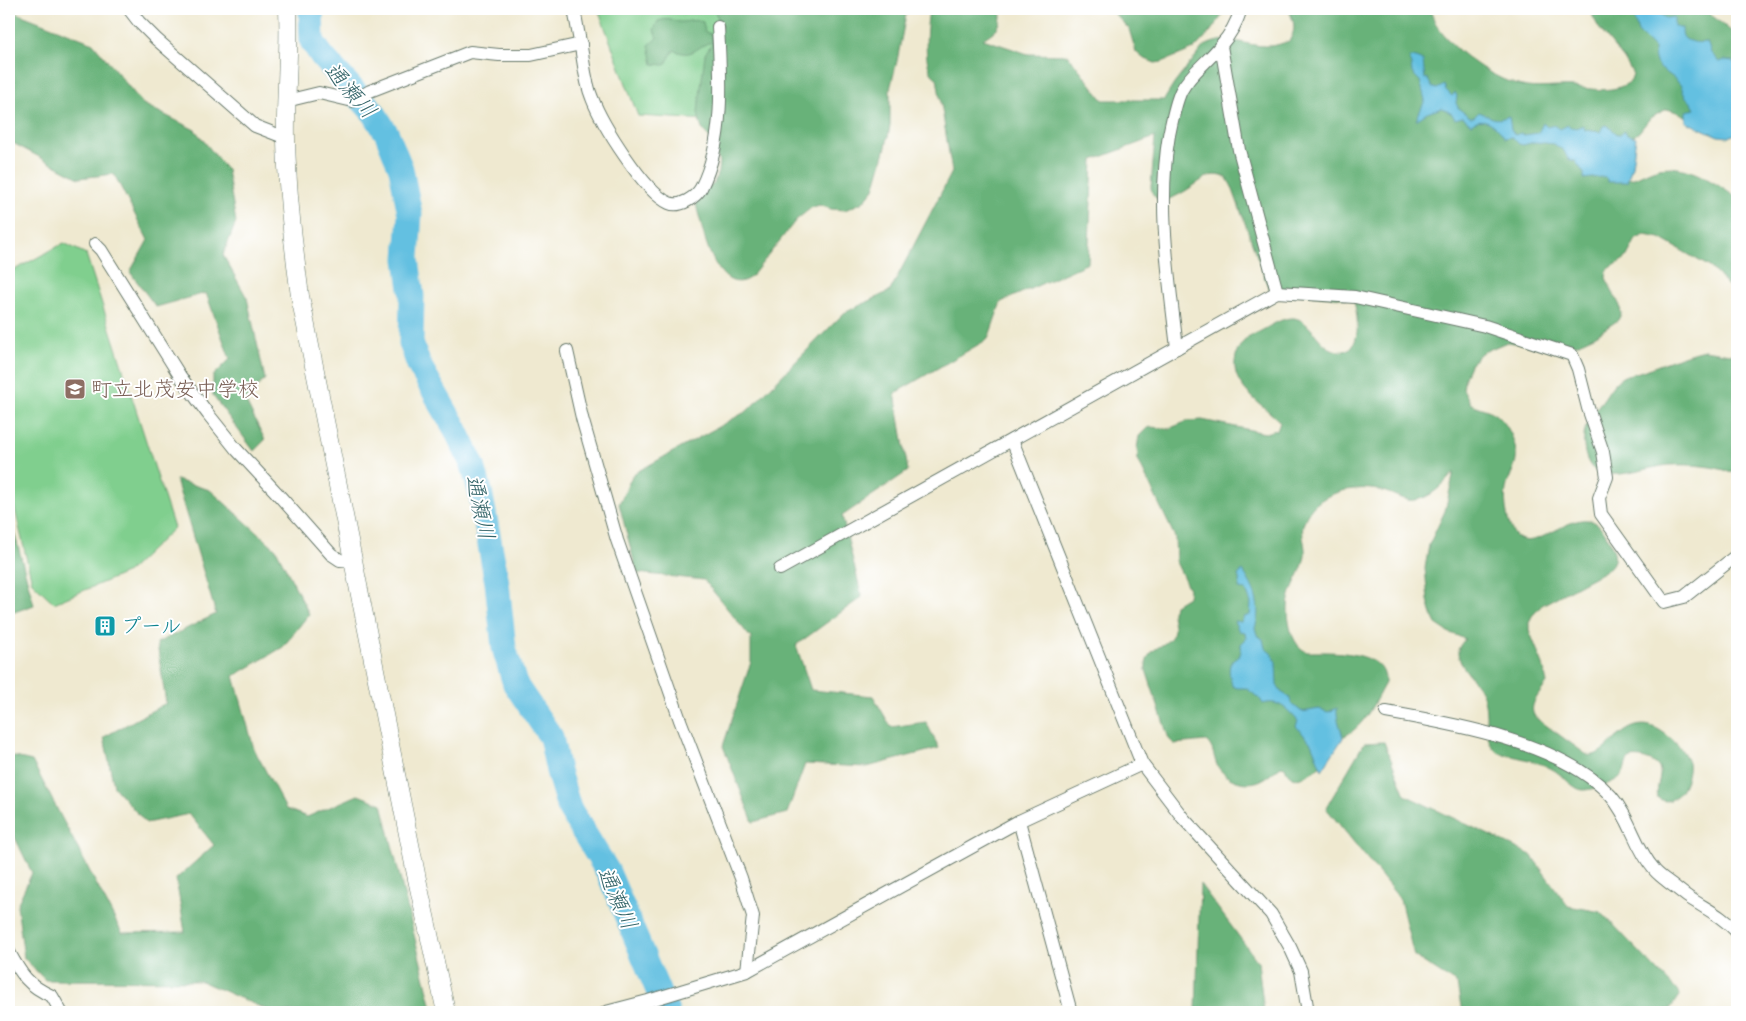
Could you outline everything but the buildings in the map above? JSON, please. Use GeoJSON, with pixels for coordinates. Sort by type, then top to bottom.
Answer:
{"type":"FeatureCollection","features":[{"type":"Feature","properties":{"kind":"street"},"geometry":{"type":"LineString","coordinates":[[129,9],[156,39],[255,126],[286,138]]}},
{"type":"Feature","properties":{"kind":"street"},"geometry":{"type":"LineString","coordinates":[[288,9],[286,138],[291,228],[300,296],[417,879],[446,1012]]}},
{"type":"Feature","properties":{"kind":"street"},"geometry":{"type":"LineString","coordinates":[[574,9],[584,74],[592,98],[632,166],[654,192],[670,204],[691,199],[700,189],[712,159],[719,120],[721,76],[718,28]]}},
{"type":"Feature","properties":{"kind":"street"},"geometry":{"type":"LineString","coordinates":[[1177,348],[1166,253],[1164,163],[1173,118],[1181,91],[1198,67],[1221,46],[1237,22],[1241,9]]}},
{"type":"Feature","properties":{"kind":"street"},"geometry":{"type":"LineString","coordinates":[[286,101],[319,94],[353,102],[370,91],[470,52],[500,55],[531,55],[580,44]]}},
{"type":"Feature","properties":{"kind":"street"},"geometry":{"type":"LineString","coordinates":[[1221,46],[1239,150],[1277,292]]}},
{"type":"Feature","properties":{"kind":"street"},"geometry":{"type":"LineString","coordinates":[[95,244],[101,250],[180,376],[236,450],[331,554],[340,560],[354,561]]}},
{"type":"Feature","properties":{"kind":"street"},"geometry":{"type":"LineString","coordinates":[[780,569],[1277,292],[1355,297],[1485,326],[1572,355],[1578,369],[1602,452],[1607,477],[1599,498],[1601,514],[1664,602],[1684,597],[1737,555]]}},
{"type":"Feature","properties":{"kind":"street"},"geometry":{"type":"LineString","coordinates":[[567,352],[582,418],[617,540],[655,651],[741,878],[753,916],[747,971]]}},
{"type":"Feature","properties":{"kind":"street"},"geometry":{"type":"LineString","coordinates":[[1012,440],[1142,764],[1184,818],[1271,914],[1301,971],[1308,1012]]}},
{"type":"Feature","properties":{"kind":"street"},"geometry":{"type":"LineString","coordinates":[[1386,712],[1448,722],[1560,758],[1610,795],[1625,814],[1644,855],[1653,869],[1686,896],[1726,920],[1737,932]]}},
{"type":"Feature","properties":{"kind":"street"},"geometry":{"type":"LineString","coordinates":[[606,1012],[747,971],[1019,821],[1142,764]]}},
{"type":"Feature","properties":{"kind":"street"},"geometry":{"type":"LineString","coordinates":[[1019,821],[1071,1012]]}},
{"type":"Feature","properties":{"kind":"street"},"geometry":{"type":"LineString","coordinates":[[9,952],[20,974],[39,990],[52,996],[61,1012]]}},
{"type":"Feature","properties":{"kind":"green space"},"geometry":{"type":"Polygon","coordinates":[[[598,9],[888,9],[708,120],[638,116],[598,9]]]}},
{"type":"Feature","properties":{"kind":"green space"},"geometry":{"type":"Polygon","coordinates":[[[713,9],[788,9],[804,15],[814,15],[840,9],[907,9],[890,89],[890,126],[874,189],[863,202],[845,210],[831,209],[819,205],[811,208],[796,220],[752,276],[741,281],[732,281],[717,266],[706,243],[696,203],[696,200],[714,183],[718,172],[719,162],[711,139],[702,129],[698,112],[705,54],[713,42],[691,52],[681,53],[674,50],[665,65],[653,64],[649,45],[657,38],[654,30],[658,21],[666,19],[679,22],[695,20],[703,22],[705,32],[711,34],[713,41],[722,25],[713,9]]]}},
{"type":"Feature","properties":{"kind":"green space"},"geometry":{"type":"Polygon","coordinates":[[[929,9],[1001,9],[997,28],[983,39],[1028,54],[1068,55],[1103,100],[1164,100],[1203,47],[1228,40],[1260,46],[1277,45],[1289,41],[1294,25],[1288,9],[1429,9],[1437,26],[1454,46],[1477,64],[1502,79],[1533,88],[1618,88],[1631,81],[1633,74],[1624,59],[1599,28],[1589,9],[1636,9],[1700,108],[1690,120],[1680,113],[1667,109],[1650,118],[1639,132],[1626,140],[1614,178],[1634,178],[1659,168],[1680,168],[1691,171],[1720,186],[1737,198],[1737,295],[1710,267],[1660,238],[1645,235],[1636,239],[1626,258],[1607,270],[1606,278],[1620,306],[1621,314],[1618,320],[1596,335],[1566,349],[1507,342],[1481,353],[1470,365],[1463,389],[1471,404],[1498,416],[1508,428],[1513,438],[1516,457],[1506,489],[1506,501],[1509,524],[1516,536],[1520,539],[1530,540],[1540,538],[1574,522],[1585,520],[1595,522],[1604,531],[1614,552],[1614,561],[1605,571],[1542,605],[1529,622],[1529,630],[1543,665],[1547,683],[1535,700],[1533,714],[1587,755],[1595,755],[1628,729],[1639,725],[1651,726],[1664,733],[1678,746],[1688,762],[1685,783],[1676,796],[1671,800],[1665,801],[1658,798],[1659,768],[1657,765],[1644,759],[1631,758],[1628,760],[1619,778],[1593,789],[1583,790],[1576,787],[1556,771],[1532,761],[1497,752],[1492,746],[1487,732],[1482,693],[1464,668],[1459,657],[1460,645],[1465,639],[1448,632],[1436,624],[1428,600],[1425,568],[1429,545],[1445,511],[1454,472],[1441,486],[1421,499],[1404,499],[1375,489],[1337,492],[1316,504],[1308,513],[1303,525],[1304,562],[1290,594],[1288,609],[1290,627],[1294,639],[1307,652],[1342,653],[1367,658],[1377,664],[1383,672],[1385,683],[1367,716],[1355,729],[1339,738],[1288,704],[1276,691],[1246,624],[1273,696],[1305,717],[1323,763],[1303,777],[1292,777],[1288,774],[1285,767],[1281,766],[1259,781],[1252,783],[1239,782],[1226,776],[1221,771],[1211,746],[1206,741],[1174,744],[1169,739],[1146,670],[1147,662],[1149,655],[1172,636],[1174,628],[1172,611],[1175,605],[1188,597],[1189,589],[1176,562],[1175,537],[1138,460],[1139,436],[1151,427],[1168,429],[1188,421],[1202,420],[1265,433],[1277,430],[1280,422],[1248,393],[1237,376],[1235,367],[1236,356],[1241,344],[1251,336],[1276,323],[1294,318],[1306,324],[1331,349],[1338,351],[1346,350],[1352,346],[1355,340],[1357,322],[1353,299],[1271,291],[1227,178],[1217,175],[1209,176],[1186,191],[1168,199],[1160,200],[1154,196],[1151,187],[1155,137],[1093,160],[1088,263],[1001,302],[988,339],[895,393],[908,471],[842,516],[862,597],[796,645],[811,690],[873,696],[891,727],[926,722],[939,748],[867,767],[805,764],[787,813],[753,822],[723,746],[751,662],[751,638],[704,580],[637,573],[619,504],[633,474],[747,411],[844,313],[890,291],[952,172],[937,78],[932,74],[927,57],[926,35],[929,9]]]}},
{"type":"Feature","properties":{"kind":"green space"},"geometry":{"type":"Polygon","coordinates":[[[1110,9],[1227,9],[1210,32],[1194,49],[1155,63],[1143,58],[1136,52],[1129,29],[1110,9]]]}},
{"type":"Feature","properties":{"kind":"green space"},"geometry":{"type":"Polygon","coordinates":[[[1654,9],[1704,9],[1737,36],[1737,75],[1685,44],[1654,9]]]}},
{"type":"Feature","properties":{"kind":"green space"},"geometry":{"type":"Polygon","coordinates":[[[9,10],[93,43],[143,104],[195,130],[227,170],[236,222],[223,255],[247,298],[265,379],[245,400],[265,440],[254,451],[213,396],[213,376],[230,359],[206,293],[156,307],[130,272],[148,240],[114,174],[79,178],[13,143],[9,139],[9,10]]]}},
{"type":"Feature","properties":{"kind":"green space","name":"町立北茂安中学校"},"geometry":{"type":"Polygon","coordinates":[[[64,243],[86,254],[174,528],[128,572],[54,603],[32,582],[9,484],[9,273],[64,243]]]}},
{"type":"Feature","properties":{"kind":"green space"},"geometry":{"type":"Polygon","coordinates":[[[1704,350],[1737,355],[1737,474],[1712,467],[1686,465],[1661,466],[1619,474],[1601,473],[1595,470],[1585,454],[1585,433],[1593,413],[1611,388],[1625,376],[1704,350]]]}},
{"type":"Feature","properties":{"kind":"green space"},"geometry":{"type":"Polygon","coordinates":[[[176,480],[210,490],[276,549],[309,614],[283,647],[234,676],[254,749],[286,809],[307,817],[358,795],[382,804],[433,1012],[272,1012],[201,981],[45,980],[24,958],[17,905],[32,873],[9,825],[9,753],[11,756],[32,761],[122,933],[185,932],[176,879],[214,845],[189,814],[146,823],[114,787],[104,737],[166,703],[157,643],[216,614],[176,480]]]}},
{"type":"Feature","properties":{"kind":"green space"},"geometry":{"type":"Polygon","coordinates":[[[9,513],[34,605],[9,614],[9,513]]]}},
{"type":"Feature","properties":{"kind":"green space"},"geometry":{"type":"Polygon","coordinates":[[[1384,742],[1405,795],[1531,855],[1568,906],[1601,912],[1680,994],[1668,1012],[1462,1012],[1457,984],[1414,956],[1400,899],[1326,808],[1364,743],[1384,742]]]}},
{"type":"Feature","properties":{"kind":"green space"},"geometry":{"type":"Polygon","coordinates":[[[1200,884],[1258,962],[1264,1012],[1196,1012],[1200,884]]]}},
{"type":"Feature","properties":{"kind":"water"},"geometry":{"type":"Polygon","coordinates":[[[1631,9],[1658,9],[1660,14],[1666,18],[1674,17],[1674,26],[1682,28],[1683,35],[1687,40],[1707,42],[1711,53],[1719,62],[1725,60],[1733,61],[1737,68],[1737,133],[1729,137],[1718,136],[1686,122],[1686,111],[1695,109],[1679,84],[1658,65],[1654,56],[1654,48],[1638,32],[1631,9]]]}},
{"type":"Feature","properties":{"kind":"water"},"geometry":{"type":"Polygon","coordinates":[[[1413,57],[1423,61],[1425,79],[1427,78],[1432,87],[1437,89],[1444,85],[1452,96],[1455,92],[1457,96],[1456,103],[1459,109],[1470,117],[1474,117],[1479,112],[1496,119],[1509,116],[1511,129],[1515,135],[1538,133],[1543,123],[1547,127],[1554,125],[1560,129],[1568,125],[1570,128],[1576,128],[1583,125],[1585,130],[1600,132],[1603,126],[1607,125],[1617,134],[1621,134],[1624,131],[1627,135],[1636,137],[1632,166],[1627,182],[1608,182],[1606,178],[1601,177],[1584,179],[1584,173],[1575,161],[1568,159],[1564,151],[1554,144],[1535,142],[1519,144],[1512,137],[1505,138],[1491,123],[1481,120],[1471,124],[1463,117],[1455,119],[1452,114],[1442,108],[1427,113],[1416,120],[1425,100],[1420,81],[1412,73],[1410,58],[1413,57]]]}},
{"type":"Feature","properties":{"kind":"water"},"geometry":{"type":"Polygon","coordinates":[[[1243,571],[1256,598],[1258,613],[1255,628],[1257,635],[1263,639],[1265,648],[1272,654],[1276,662],[1277,684],[1281,692],[1289,697],[1292,704],[1302,712],[1319,709],[1328,712],[1337,708],[1343,738],[1322,770],[1311,743],[1296,726],[1298,721],[1291,713],[1278,704],[1263,704],[1260,699],[1246,688],[1232,686],[1229,673],[1230,665],[1241,652],[1241,644],[1246,639],[1245,632],[1239,631],[1234,621],[1241,622],[1244,617],[1250,615],[1251,603],[1246,590],[1239,589],[1238,575],[1243,571]]]}},
{"type":"Feature","properties":{"kind":"waterway","name":"通瀬川"},"geometry":{"type":"LineString","coordinates":[[311,9],[312,41],[322,56],[374,113],[387,134],[401,169],[410,214],[407,259],[412,296],[411,343],[419,365],[455,428],[473,466],[480,491],[497,583],[504,648],[515,684],[551,737],[558,771],[569,808],[608,872],[667,1012]]}},
{"type":"Feature","properties":{"kind":"place","name":"町立北茂安中学校"},"geometry":{"type":"Point","coordinates":[75,389]}},
{"type":"Feature","properties":{"kind":"place","name":"プール"},"geometry":{"type":"Point","coordinates":[105,626]}}]}
